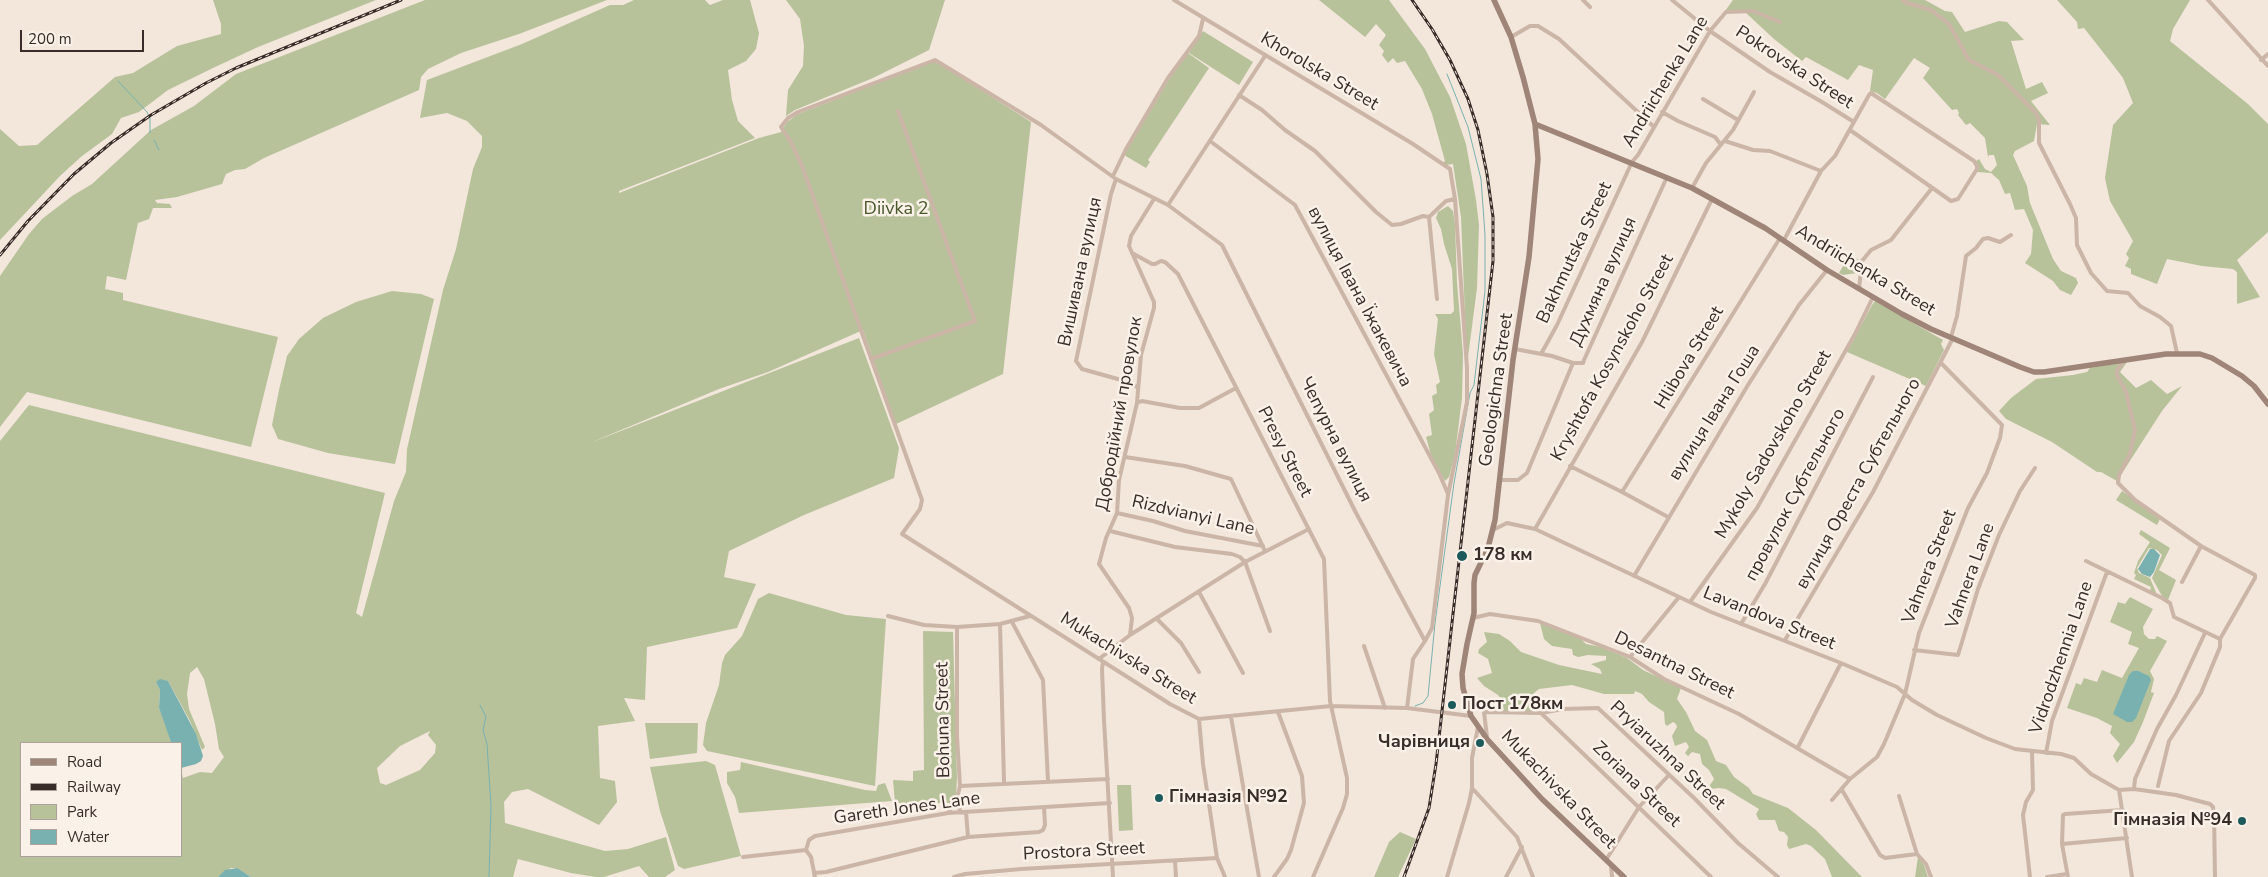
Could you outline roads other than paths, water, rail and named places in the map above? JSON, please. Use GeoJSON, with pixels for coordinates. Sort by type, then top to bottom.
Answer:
{"type":"FeatureCollection","features":[{"type":"Feature","properties":{"kind":"street","name":"Khorolska Street"},"geometry":{"type":"LineString","coordinates":[[1174,0],[1405,139],[1450,170],[1455,199]]}},
{"type":"Feature","properties":{"kind":"street"},"geometry":{"type":"LineString","coordinates":[[1494,0],[1510,37],[1535,124]]}},
{"type":"Feature","properties":{"kind":"street"},"geometry":{"type":"LineString","coordinates":[[1583,0],[1590,7]]}},
{"type":"Feature","properties":{"kind":"street","name":"Pokrovska Street"},"geometry":{"type":"LineString","coordinates":[[1672,0],[1710,31],[1770,72],[1854,122]]}},
{"type":"Feature","properties":{"kind":"street"},"geometry":{"type":"LineString","coordinates":[[1903,0],[1931,10],[1949,24],[1969,60],[1998,75],[2036,113],[2039,120],[2039,143],[2076,218],[2077,245],[2091,273],[2107,291],[2128,293],[2140,306],[2160,317],[2171,326],[2176,353]]}},
{"type":"Feature","properties":{"kind":"street"},"geometry":{"type":"LineString","coordinates":[[2208,0],[2268,66]]}},
{"type":"Feature","properties":{"kind":"street","name":"Andriichenka Lane"},"geometry":{"type":"LineString","coordinates":[[1632,162],[1638,155],[1653,126],[1710,31],[1726,12],[1753,11],[1780,22]]}},
{"type":"Feature","properties":{"kind":"street","name":"Вишивана вулиця"},"geometry":{"type":"LineString","coordinates":[[1138,388],[1132,383],[1082,369],[1076,361],[1115,178],[1126,149],[1164,86],[1199,36],[1203,19]]}},
{"type":"Feature","properties":{"kind":"street"},"geometry":{"type":"LineString","coordinates":[[1510,37],[1530,26],[1538,26],[1558,39],[1653,126]]}},
{"type":"Feature","properties":{"kind":"street"},"geometry":{"type":"LineString","coordinates":[[2261,60],[2268,54]]}},
{"type":"Feature","properties":{"kind":"street"},"geometry":{"type":"LineString","coordinates":[[1168,206],[1265,56]]}},
{"type":"Feature","properties":{"kind":"street","name":"Чепурна вулиця"},"geometry":{"type":"LineString","coordinates":[[871,359],[802,166],[791,142],[781,127],[788,118],[798,112],[935,60],[1041,125],[1115,178],[1168,206],[1216,240],[1225,249],[1355,511],[1425,641]]}},
{"type":"Feature","properties":{"kind":"street"},"geometry":{"type":"LineString","coordinates":[[1692,188],[1706,163],[1725,141],[1754,92]]}},
{"type":"Feature","properties":{"kind":"street","name":"Pokrovska Street"},"geometry":{"type":"LineString","coordinates":[[1782,239],[1821,171],[1835,156],[1872,93],[1974,161],[1977,166],[1975,174],[1956,201],[1951,201],[1932,188]]}},
{"type":"Feature","properties":{"kind":"street"},"geometry":{"type":"LineString","coordinates":[[1240,95],[1262,110],[1284,130],[1315,151],[1376,212],[1392,225],[1401,224],[1423,216],[1429,217]]}},
{"type":"Feature","properties":{"kind":"street"},"geometry":{"type":"LineString","coordinates":[[1703,99],[1738,120]]}},
{"type":"Feature","properties":{"kind":"street"},"geometry":{"type":"LineString","coordinates":[[871,359],[975,322],[898,111]]}},
{"type":"Feature","properties":{"kind":"street"},"geometry":{"type":"LineString","coordinates":[[1662,112],[1715,137],[1721,145]]}},
{"type":"Feature","properties":{"kind":"street","name":"Andriichenka Street"},"geometry":{"type":"LineString","coordinates":[[1535,124],[1692,188],[1782,239],[1828,270],[1917,322],[2034,372],[2176,353],[2200,354],[2225,364],[2254,386],[2268,404]]}},
{"type":"Feature","properties":{"kind":"street","name":"Geologichna Street"},"geometry":{"type":"LineString","coordinates":[[1472,716],[1463,688],[1462,674],[1473,618],[1475,575],[1488,548],[1493,530],[1515,349],[1524,302],[1538,159],[1535,124]]}},
{"type":"Feature","properties":{"kind":"street"},"geometry":{"type":"LineString","coordinates":[[1850,130],[1932,188],[1891,240],[1876,247],[1862,261],[1859,289]]}},
{"type":"Feature","properties":{"kind":"street","name":"вулиця Івана Їжакевича"},"geometry":{"type":"LineString","coordinates":[[1210,141],[1295,205],[1439,473],[1448,495]]}},
{"type":"Feature","properties":{"kind":"street"},"geometry":{"type":"LineString","coordinates":[[1725,141],[1753,150],[1770,151],[1821,171]]}},
{"type":"Feature","properties":{"kind":"street","name":"Bakhmutska Street"},"geometry":{"type":"LineString","coordinates":[[1542,354],[1632,162]]}},
{"type":"Feature","properties":{"kind":"street","name":"Духмяна вулиця"},"geometry":{"type":"LineString","coordinates":[[1500,480],[1518,480],[1527,473],[1573,363],[1583,363],[1667,177]]}},
{"type":"Feature","properties":{"kind":"street"},"geometry":{"type":"LineString","coordinates":[[1132,253],[1129,246],[1131,236],[1154,199]]}},
{"type":"Feature","properties":{"kind":"street"},"geometry":{"type":"LineString","coordinates":[[1408,708],[1413,659],[1432,628],[1448,495],[1466,402],[1467,368],[1455,199],[1446,201],[1429,217]]}},
{"type":"Feature","properties":{"kind":"street","name":"Kryshtofa Kosynskoho Street"},"geometry":{"type":"LineString","coordinates":[[1535,529],[1642,342],[1712,199]]}},
{"type":"Feature","properties":{"kind":"street"},"geometry":{"type":"LineString","coordinates":[[1429,217],[1437,299]]}},
{"type":"Feature","properties":{"kind":"street","name":"вулиця Ореста Субтельного"},"geometry":{"type":"LineString","coordinates":[[1785,640],[1873,492],[1941,363],[1952,338],[1966,256],[1983,239],[1988,238],[2002,242],[2010,235]]}},
{"type":"Feature","properties":{"kind":"street","name":"Hlibova Street"},"geometry":{"type":"LineString","coordinates":[[1622,492],[1782,239]]}},
{"type":"Feature","properties":{"kind":"street","name":"Добродійний провулок"},"geometry":{"type":"LineString","coordinates":[[1130,635],[1132,618],[1129,608],[1100,564],[1106,538],[1117,513],[1120,480],[1137,403],[1141,355],[1154,302],[1132,253]]}},
{"type":"Feature","properties":{"kind":"street","name":"Presy Street"},"geometry":{"type":"LineString","coordinates":[[1132,253],[1152,264],[1162,261],[1173,267],[1324,559],[1326,569],[1331,706],[1347,778],[1347,794],[1343,808],[1313,877]]}},
{"type":"Feature","properties":{"kind":"street","name":"вулиця Івана Гоша"},"geometry":{"type":"LineString","coordinates":[[1634,576],[1668,517],[1791,317],[1828,270]]}},
{"type":"Feature","properties":{"kind":"street","name":"Mykoly Sadovskoho Street"},"geometry":{"type":"LineString","coordinates":[[1690,602],[1757,508],[1855,334],[1873,297]]}},
{"type":"Feature","properties":{"kind":"street"},"geometry":{"type":"LineString","coordinates":[[1515,349],[1573,363]]}},
{"type":"Feature","properties":{"kind":"street","name":"Mukachivska Street"},"geometry":{"type":"LineString","coordinates":[[871,359],[922,500],[920,509],[902,534],[1170,704],[1199,719],[1331,706],[1408,708],[1472,716],[1487,739],[1542,799],[1624,877]]}},
{"type":"Feature","properties":{"kind":"street"},"geometry":{"type":"LineString","coordinates":[[2124,360],[2117,370],[2117,375],[2126,392],[2135,430],[2130,454],[2119,475],[2118,483],[2135,500],[2201,546],[2255,575],[2220,639],[2220,647],[2201,693],[2169,741],[2158,786]]}},
{"type":"Feature","properties":{"kind":"street","name":"Vahnera Street"},"geometry":{"type":"LineString","coordinates":[[1832,800],[1850,779],[1876,757],[1905,694],[1914,650],[1968,508],[1987,473],[2000,438],[2002,425],[1941,363]]}},
{"type":"Feature","properties":{"kind":"street","name":"провулок Субтельного"},"geometry":{"type":"LineString","coordinates":[[1741,624],[1765,584],[1873,377]]}},
{"type":"Feature","properties":{"kind":"street"},"geometry":{"type":"LineString","coordinates":[[1137,403],[1142,401],[1180,408],[1199,408],[1236,388]]}},
{"type":"Feature","properties":{"kind":"street"},"geometry":{"type":"LineString","coordinates":[[1125,457],[1185,466],[1231,479],[1265,551]]}},
{"type":"Feature","properties":{"kind":"street"},"geometry":{"type":"LineString","coordinates":[[1570,466],[1668,517]]}},
{"type":"Feature","properties":{"kind":"street","name":"Vahnera Lane"},"geometry":{"type":"LineString","coordinates":[[1914,650],[1958,655],[1978,589],[1997,540],[2020,490],[2035,468]]}},
{"type":"Feature","properties":{"kind":"street","name":"Rizdvianyi Lane"},"geometry":{"type":"LineString","coordinates":[[1117,513],[1185,531],[1263,546]]}},
{"type":"Feature","properties":{"kind":"street","name":"Lavandova Street"},"geometry":{"type":"LineString","coordinates":[[1493,530],[1507,523],[1535,529],[1678,597],[1741,624],[1841,662],[1896,687],[1912,700],[1956,725],[1999,744],[2032,752],[2067,755],[2074,758],[2091,774],[2119,790]]}},
{"type":"Feature","properties":{"kind":"street"},"geometry":{"type":"LineString","coordinates":[[1099,658],[1130,635],[1245,562],[1309,529]]}},
{"type":"Feature","properties":{"kind":"street","name":"Rizdvianyi Lane"},"geometry":{"type":"LineString","coordinates":[[1110,532],[1175,547],[1232,554],[1245,562]]}},
{"type":"Feature","properties":{"kind":"street"},"geometry":{"type":"LineString","coordinates":[[2182,582],[2201,546]]}},
{"type":"Feature","properties":{"kind":"street","name":"Vidrodzhennia Lane"},"geometry":{"type":"LineString","coordinates":[[2086,561],[2162,598],[2170,603],[2174,616],[2220,639]]}},
{"type":"Feature","properties":{"kind":"street"},"geometry":{"type":"LineString","coordinates":[[1245,562],[1270,631]]}},
{"type":"Feature","properties":{"kind":"street","name":"Vidrodzhennia Lane"},"geometry":{"type":"LineString","coordinates":[[2046,753],[2052,720],[2107,572]]}},
{"type":"Feature","properties":{"kind":"street"},"geometry":{"type":"LineString","coordinates":[[1199,592],[1243,673]]}},
{"type":"Feature","properties":{"kind":"street"},"geometry":{"type":"LineString","coordinates":[[1630,657],[1678,597]]}},
{"type":"Feature","properties":{"kind":"street","name":"Desantna Street"},"geometry":{"type":"LineString","coordinates":[[1473,618],[1490,614],[1538,621],[1630,657],[1664,680],[1739,714],[1850,779]]}},
{"type":"Feature","properties":{"kind":"street"},"geometry":{"type":"LineString","coordinates":[[888,616],[924,625],[956,627],[1000,624],[1030,616]]}},
{"type":"Feature","properties":{"kind":"street"},"geometry":{"type":"LineString","coordinates":[[1157,619],[1181,642],[1199,672]]}},
{"type":"Feature","properties":{"kind":"street"},"geometry":{"type":"LineString","coordinates":[[1012,622],[1043,680],[1048,781]]}},
{"type":"Feature","properties":{"kind":"street"},"geometry":{"type":"LineString","coordinates":[[1000,624],[1004,782]]}},
{"type":"Feature","properties":{"kind":"street","name":"Bohuna Street"},"geometry":{"type":"LineString","coordinates":[[956,627],[957,736],[960,786],[957,798],[960,811]]}},
{"type":"Feature","properties":{"kind":"street"},"geometry":{"type":"LineString","coordinates":[[2134,789],[2135,779],[2157,729],[2176,695],[2205,633]]}},
{"type":"Feature","properties":{"kind":"street"},"geometry":{"type":"LineString","coordinates":[[1364,646],[1385,708]]}},
{"type":"Feature","properties":{"kind":"street"},"geometry":{"type":"LineString","coordinates":[[1104,662],[1102,669],[1113,877]]}},
{"type":"Feature","properties":{"kind":"street"},"geometry":{"type":"LineString","coordinates":[[1798,747],[1841,662]]}},
{"type":"Feature","properties":{"kind":"street","name":"Pryiaruzhna Street"},"geometry":{"type":"LineString","coordinates":[[1487,739],[1484,712],[1542,712],[1598,708],[1738,843],[1778,877]]}},
{"type":"Feature","properties":{"kind":"street"},"geometry":{"type":"LineString","coordinates":[[1274,877],[1288,859],[1304,803],[1302,776],[1278,712]]}},
{"type":"Feature","properties":{"kind":"street","name":"Zoriana Street"},"geometry":{"type":"LineString","coordinates":[[1542,712],[1711,877]]}},
{"type":"Feature","properties":{"kind":"street"},"geometry":{"type":"LineString","coordinates":[[1230,717],[1259,877]]}},
{"type":"Feature","properties":{"kind":"street"},"geometry":{"type":"LineString","coordinates":[[1199,719],[1201,750],[1217,858],[1225,877]]}},
{"type":"Feature","properties":{"kind":"street"},"geometry":{"type":"LineString","coordinates":[[1443,877],[1447,875],[1472,788],[1472,758],[1478,727]]}},
{"type":"Feature","properties":{"kind":"street"},"geometry":{"type":"LineString","coordinates":[[2030,877],[2023,815],[2026,802],[2033,790],[2032,752]]}},
{"type":"Feature","properties":{"kind":"street"},"geometry":{"type":"LineString","coordinates":[[1606,860],[1639,807],[1669,775]]}},
{"type":"Feature","properties":{"kind":"street"},"geometry":{"type":"LineString","coordinates":[[960,786],[1004,782],[1108,779]]}},
{"type":"Feature","properties":{"kind":"street"},"geometry":{"type":"LineString","coordinates":[[1472,788],[1510,828],[1522,847],[1533,877]]}},
{"type":"Feature","properties":{"kind":"street"},"geometry":{"type":"LineString","coordinates":[[2132,877],[2119,790],[2134,789],[2176,796],[2210,804],[2213,807],[2215,877]]}},
{"type":"Feature","properties":{"kind":"street"},"geometry":{"type":"LineString","coordinates":[[1842,790],[1880,855],[1885,858],[1917,854]]}},
{"type":"Feature","properties":{"kind":"street"},"geometry":{"type":"LineString","coordinates":[[1899,796],[1917,854],[1926,864],[1931,877]]}},
{"type":"Feature","properties":{"kind":"street"},"geometry":{"type":"LineString","coordinates":[[948,813],[957,798]]}},
{"type":"Feature","properties":{"kind":"street","name":"Gareth Jones Lane"},"geometry":{"type":"LineString","coordinates":[[806,850],[809,840],[815,836],[960,811],[1110,803]]}},
{"type":"Feature","properties":{"kind":"street"},"geometry":{"type":"LineString","coordinates":[[743,857],[806,850],[815,875],[968,837],[1039,832],[1043,830],[1045,825],[1044,807]]}},
{"type":"Feature","properties":{"kind":"street"},"geometry":{"type":"LineString","coordinates":[[2047,877],[2067,875],[2062,844],[2063,815],[2123,810]]}},
{"type":"Feature","properties":{"kind":"street"},"geometry":{"type":"LineString","coordinates":[[966,812],[968,837]]}},
{"type":"Feature","properties":{"kind":"street"},"geometry":{"type":"LineString","coordinates":[[2062,844],[2127,838]]}},
{"type":"Feature","properties":{"kind":"street"},"geometry":{"type":"LineString","coordinates":[[1506,877],[1522,847]]}},
{"type":"Feature","properties":{"kind":"street","name":"Prostora Street"},"geometry":{"type":"LineString","coordinates":[[954,877],[976,872],[1217,858]]}},
{"type":"Feature","properties":{"kind":"street"},"geometry":{"type":"LineString","coordinates":[[1175,860],[1176,877]]}},
{"type":"Feature","properties":{"kind":"street"},"geometry":{"type":"LineString","coordinates":[[1611,865],[1612,877]]}},
{"type":"Feature","properties":{"kind":"water"},"geometry":{"type":"Polygon","coordinates":[[[2150,549],[2154,549],[2160,555],[2154,572],[2150,577],[2142,574],[2138,569],[2150,549]]]}},
{"type":"Feature","properties":{"kind":"water"},"geometry":{"type":"Polygon","coordinates":[[[2133,671],[2149,676],[2151,680],[2136,718],[2132,722],[2127,722],[2113,714],[2129,675],[2133,671]]]}},
{"type":"Feature","properties":{"kind":"water"},"geometry":{"type":"Polygon","coordinates":[[[160,679],[168,681],[196,734],[203,756],[201,761],[196,764],[182,768],[182,742],[171,742],[159,708],[160,690],[156,682],[160,679]]]}},
{"type":"Feature","properties":{"kind":"water"},"geometry":{"type":"Polygon","coordinates":[[[237,868],[251,877],[218,877],[225,870],[237,868]]]}},
{"type":"Feature","properties":{"kind":"waterway"},"geometry":{"type":"LineString","coordinates":[[1415,706],[1423,703],[1428,696],[1435,623],[1454,483],[1470,393],[1474,385],[1485,291],[1485,235],[1481,179],[1468,127],[1447,74]]}},
{"type":"Feature","properties":{"kind":"waterway"},"geometry":{"type":"LineString","coordinates":[[118,81],[147,112],[150,118],[150,133]]}},
{"type":"Feature","properties":{"kind":"waterway"},"geometry":{"type":"LineString","coordinates":[[154,140],[159,150]]}},
{"type":"Feature","properties":{"kind":"waterway"},"geometry":{"type":"LineString","coordinates":[[480,705],[486,717],[483,730],[487,744],[491,806],[489,877]]}},
{"type":"Feature","properties":{"kind":"railway"},"geometry":{"type":"LineString","coordinates":[[0,255],[28,221],[74,174],[111,143],[151,115],[236,68],[401,0]]}},
{"type":"Feature","properties":{"kind":"railway"},"geometry":{"type":"LineString","coordinates":[[1404,877],[1429,808],[1436,764],[1493,261],[1493,217],[1478,130],[1468,99],[1450,60],[1412,0]]}},
{"type":"Feature","properties":{"kind":"place","name":"178 км"},"geometry":{"type":"Point","coordinates":[1462,556]}},
{"type":"Feature","properties":{"kind":"place","name":"Пост 178км"},"geometry":{"type":"Point","coordinates":[1452,705]}},
{"type":"Feature","properties":{"kind":"place","name":"Чарівниця"},"geometry":{"type":"Point","coordinates":[1480,743]}},
{"type":"Feature","properties":{"kind":"place","name":"Гімназія №92"},"geometry":{"type":"Point","coordinates":[1159,798]}},
{"type":"Feature","properties":{"kind":"place","name":"Гімназія №94"},"geometry":{"type":"Point","coordinates":[2242,821]}},
{"type":"Feature","properties":{"kind":"park label","name":"Diivka 2"},"geometry":{"type":"Point","coordinates":[896,210]}}]}
